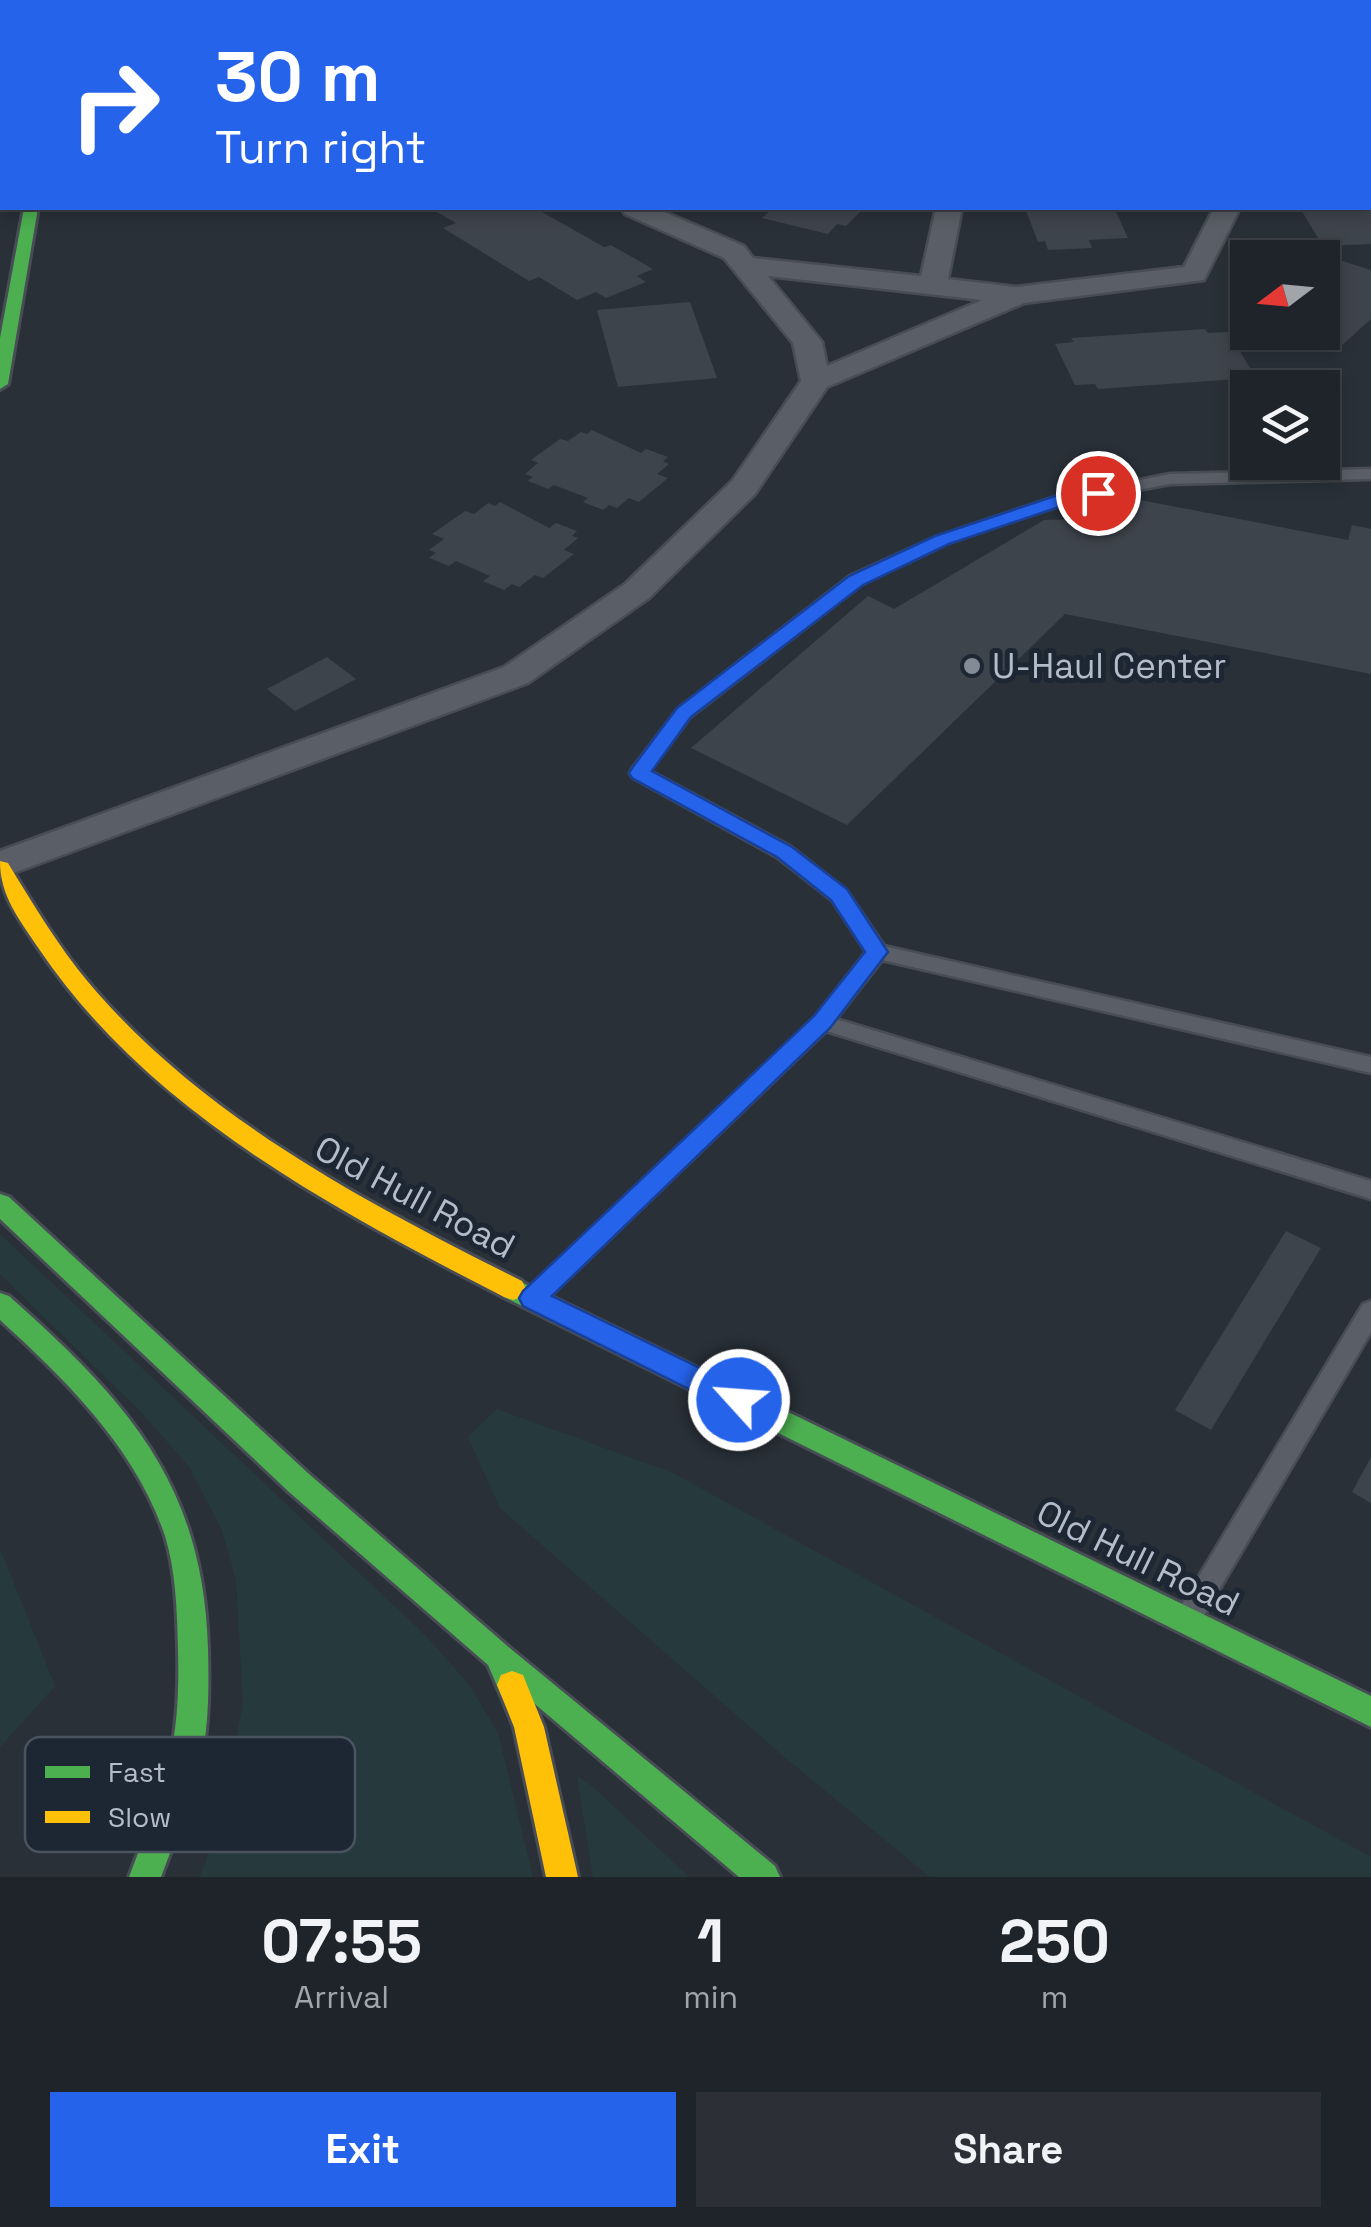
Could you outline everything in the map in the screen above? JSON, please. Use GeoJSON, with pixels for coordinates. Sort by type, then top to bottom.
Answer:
{"type":"FeatureCollection","features":[{"type":"Feature","properties":{"kind":"main road"},"geometry":{"type":"LineString","coordinates":[[0,384],[30,210]]}},
{"type":"Feature","properties":{"kind":"main road","name":"Old Hull Road"},"geometry":{"type":"LineString","coordinates":[[0,866],[43,942],[120,1036],[201,1107],[297,1175],[532,1298],[1371,1712]]}},
{"type":"Feature","properties":{"kind":"main road"},"geometry":{"type":"LineString","coordinates":[[0,1204],[299,1483],[764,1877]]}},
{"type":"Feature","properties":{"kind":"main road"},"geometry":{"type":"LineString","coordinates":[[0,1304],[41,1338],[134,1450],[172,1517],[193,1600],[188,1737]]}},
{"type":"Feature","properties":{"kind":"main road"},"geometry":{"type":"LineString","coordinates":[[499,1655],[528,1727],[562,1877]]}},
{"type":"Feature","properties":{"kind":"main road"},"geometry":{"type":"LineString","coordinates":[[145,1877],[153,1852]]}},
{"type":"Feature","properties":{"kind":"street"},"geometry":{"type":"LineString","coordinates":[[639,210],[734,252],[807,342],[816,382]]}},
{"type":"Feature","properties":{"kind":"street"},"geometry":{"type":"LineString","coordinates":[[933,286],[949,210]]}},
{"type":"Feature","properties":{"kind":"street"},"geometry":{"type":"LineString","coordinates":[[744,265],[1018,295],[1194,274],[1226,210]]}},
{"type":"Feature","properties":{"kind":"street"},"geometry":{"type":"LineString","coordinates":[[0,866],[516,675],[637,591],[744,487],[816,382],[1018,295]]}},
{"type":"Feature","properties":{"kind":"lane"},"geometry":{"type":"LineString","coordinates":[[1371,474],[1170,478],[1061,500],[942,540],[856,580],[684,712],[639,773],[784,852],[839,895],[877,952],[1371,1064]]}},
{"type":"Feature","properties":{"kind":"lane"},"geometry":{"type":"LineString","coordinates":[[532,1298],[822,1022],[877,952]]}},
{"type":"Feature","properties":{"kind":"lane"},"geometry":{"type":"LineString","coordinates":[[822,1022],[1371,1190]]}},
{"type":"Feature","properties":{"kind":"lane"},"geometry":{"type":"LineString","coordinates":[[1186,1621],[1371,1311]]}},
{"type":"Feature","properties":{"kind":"green space"},"geometry":{"type":"Polygon","coordinates":[[[0,1234],[425,1635],[468,1683],[498,1733],[533,1877],[200,1877],[209,1852],[355,1852],[355,1737],[236,1737],[243,1703],[236,1580],[222,1530],[190,1468],[143,1414],[0,1274],[0,1234]]]}},
{"type":"Feature","properties":{"kind":"green space"},"geometry":{"type":"Polygon","coordinates":[[[497,1409],[673,1473],[1371,1857],[1371,1877],[930,1877],[783,1756],[500,1508],[468,1437],[497,1409]]]}},
{"type":"Feature","properties":{"kind":"green space"},"geometry":{"type":"Polygon","coordinates":[[[0,1549],[55,1686],[0,1747],[0,1549]]]}},
{"type":"Feature","properties":{"kind":"green space"},"geometry":{"type":"Polygon","coordinates":[[[577,1776],[592,1786],[689,1877],[593,1877],[577,1776]]]}},
{"type":"Feature","properties":{"kind":"building"},"geometry":{"type":"Polygon","coordinates":[[[433,210],[539,210],[653,269],[637,276],[646,282],[606,298],[596,292],[577,300],[539,277],[529,281],[443,228],[456,223],[433,210]]]}},
{"type":"Feature","properties":{"kind":"building"},"geometry":{"type":"Polygon","coordinates":[[[771,210],[862,210],[846,226],[837,224],[828,234],[762,218],[771,210]]]}},
{"type":"Feature","properties":{"kind":"building"},"geometry":{"type":"Polygon","coordinates":[[[1026,210],[1115,210],[1128,238],[1089,240],[1092,248],[1048,250],[1045,241],[1038,242],[1026,210]]]}},
{"type":"Feature","properties":{"kind":"building"},"geometry":{"type":"Polygon","coordinates":[[[1301,210],[1371,210],[1371,244],[1340,245],[1340,240],[1319,240],[1301,210]]]}},
{"type":"Feature","properties":{"kind":"building"},"geometry":{"type":"Polygon","coordinates":[[[1340,260],[1371,270],[1371,319],[1341,346],[1340,260]]]}},
{"type":"Feature","properties":{"kind":"building"},"geometry":{"type":"Polygon","coordinates":[[[690,302],[717,378],[618,387],[597,310],[690,302]]]}},
{"type":"Feature","properties":{"kind":"building"},"geometry":{"type":"Polygon","coordinates":[[[1205,329],[1208,333],[1228,332],[1230,350],[1239,350],[1251,370],[1230,370],[1230,380],[1098,389],[1095,384],[1075,385],[1055,344],[1074,342],[1071,338],[1205,329]]]}},
{"type":"Feature","properties":{"kind":"building"},"geometry":{"type":"Polygon","coordinates":[[[592,430],[641,453],[646,449],[668,457],[663,461],[669,464],[657,474],[668,478],[639,502],[629,498],[617,508],[609,505],[603,510],[583,502],[588,498],[554,485],[548,489],[528,481],[533,477],[525,474],[538,463],[531,460],[560,439],[568,441],[592,430]]]}},
{"type":"Feature","properties":{"kind":"building"},"geometry":{"type":"Polygon","coordinates":[[[1130,498],[1348,540],[1352,525],[1371,529],[1371,674],[1065,614],[847,825],[691,748],[868,596],[894,609],[1044,520],[1119,518],[1130,498]]]}},
{"type":"Feature","properties":{"kind":"building"},"geometry":{"type":"Polygon","coordinates":[[[500,502],[549,528],[556,523],[577,531],[572,536],[578,538],[564,550],[574,554],[543,578],[535,575],[519,587],[512,584],[504,590],[483,581],[490,576],[456,561],[449,566],[429,558],[436,553],[429,550],[444,539],[432,534],[465,511],[474,514],[488,503],[495,506],[500,502]]]}},
{"type":"Feature","properties":{"kind":"building"},"geometry":{"type":"Polygon","coordinates":[[[327,657],[356,679],[295,711],[267,689],[327,657]]]}},
{"type":"Feature","properties":{"kind":"building"},"geometry":{"type":"Polygon","coordinates":[[[1286,1231],[1321,1248],[1211,1430],[1175,1410],[1286,1231]]]}},
{"type":"Feature","properties":{"kind":"building"},"geometry":{"type":"Polygon","coordinates":[[[1371,1457],[1371,1503],[1352,1492],[1371,1457]]]}},
{"type":"Feature","properties":{"kind":"traffic: fast"},"geometry":{"type":"LineString","coordinates":[[0,384],[31,210]]}},
{"type":"Feature","properties":{"kind":"traffic: fast"},"geometry":{"type":"LineString","coordinates":[[0,1204],[299,1483],[499,1655],[512,1685]]}},
{"type":"Feature","properties":{"kind":"traffic: fast"},"geometry":{"type":"LineString","coordinates":[[513,1289],[1371,1712]]}},
{"type":"Feature","properties":{"kind":"traffic: fast"},"geometry":{"type":"LineString","coordinates":[[0,1304],[105,1409],[166,1502],[183,1550],[190,1592],[193,1692],[189,1737]]}},
{"type":"Feature","properties":{"kind":"traffic: fast"},"geometry":{"type":"LineString","coordinates":[[506,1661],[764,1877]]}},
{"type":"Feature","properties":{"kind":"traffic: fast"},"geometry":{"type":"LineString","coordinates":[[145,1877],[154,1852]]}},
{"type":"Feature","properties":{"kind":"traffic: slow"},"geometry":{"type":"LineString","coordinates":[[0,868],[81,989],[140,1051],[188,1092],[238,1130],[345,1199],[513,1289]]}},
{"type":"Feature","properties":{"kind":"traffic: slow"},"geometry":{"type":"LineString","coordinates":[[512,1685],[529,1727],[562,1877]]}},
{"type":"Feature","properties":{"kind":"place","name":"U-Haul Center"},"geometry":{"type":"Point","coordinates":[972,666]}},
{"type":"Feature","properties":{"kind":"route"},"geometry":{"type":"LineString","coordinates":[[739,1400],[532,1298],[822,1022],[877,952],[839,895],[784,852],[639,773],[684,712],[856,580],[942,540],[1061,500],[1098,493]]}}]}
